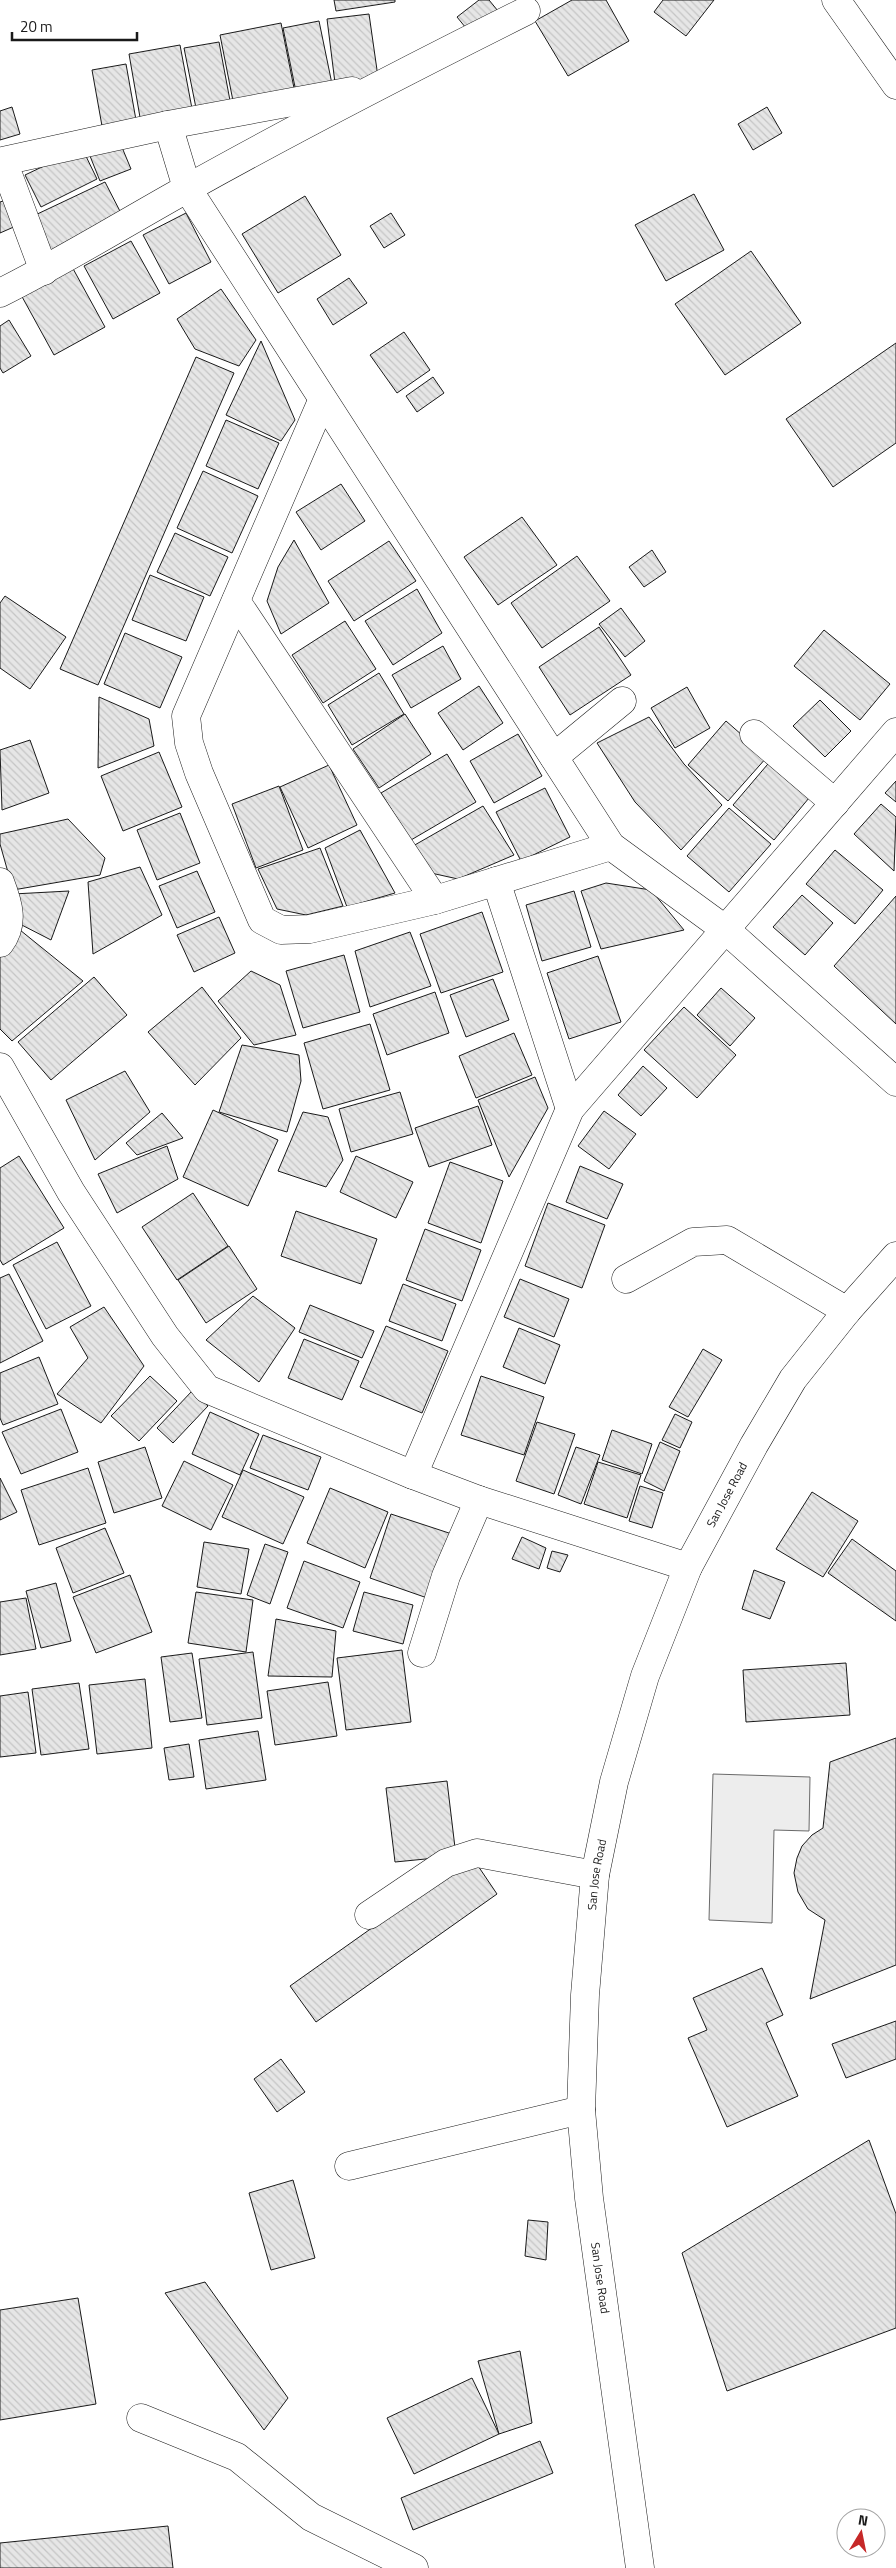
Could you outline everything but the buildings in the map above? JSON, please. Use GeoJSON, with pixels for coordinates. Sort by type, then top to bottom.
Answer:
{"type":"FeatureCollection","features":[{"type":"Feature","properties":{"kind":"street"},"geometry":{"type":"LineString","coordinates":[[836,0],[896,85]]}},
{"type":"Feature","properties":{"kind":"street"},"geometry":{"type":"LineString","coordinates":[[0,293],[44,271],[187,188],[378,86],[526,11]]}},
{"type":"Feature","properties":{"kind":"street"},"geometry":{"type":"LineString","coordinates":[[44,271],[3,162],[168,125],[378,86]]}},
{"type":"Feature","properties":{"kind":"street"},"geometry":{"type":"LineString","coordinates":[[168,125],[187,188],[322,401],[611,846],[726,930],[896,1082]]}},
{"type":"Feature","properties":{"kind":"street"},"geometry":{"type":"LineString","coordinates":[[322,401],[186,716],[189,743],[198,773],[262,920],[281,930],[310,930],[436,900],[611,846]]}},
{"type":"Feature","properties":{"kind":"street"},"geometry":{"type":"LineString","coordinates":[[236,601],[436,900]]}},
{"type":"Feature","properties":{"kind":"street"},"geometry":{"type":"LineString","coordinates":[[554,758],[622,701]]}},
{"type":"Feature","properties":{"kind":"street"},"geometry":{"type":"LineString","coordinates":[[413,1475],[570,1109],[896,732]]}},
{"type":"Feature","properties":{"kind":"street"},"geometry":{"type":"LineString","coordinates":[[754,734],[834,803]]}},
{"type":"Feature","properties":{"kind":"street"},"geometry":{"type":"LineString","coordinates":[[496,881],[570,1109]]}},
{"type":"Feature","properties":{"kind":"street"},"geometry":{"type":"LineString","coordinates":[[0,882],[10,910],[6,935],[0,943]]}},
{"type":"Feature","properties":{"kind":"street"},"geometry":{"type":"LineString","coordinates":[[0,1067],[71,1192],[165,1336],[207,1389],[413,1475],[479,1500],[688,1567]]}},
{"type":"Feature","properties":{"kind":"street"},"geometry":{"type":"LineString","coordinates":[[626,1279],[693,1242],[727,1240],[847,1311]]}},
{"type":"Feature","properties":{"kind":"street","name":"San Jose Road"},"geometry":{"type":"LineString","coordinates":[[640,2568],[589,2198],[582,2110],[585,1995],[594,1875],[614,1782],[645,1676],[688,1567],[754,1445],[793,1379],[847,1311],[896,1256]]}},
{"type":"Feature","properties":{"kind":"street"},"geometry":{"type":"LineString","coordinates":[[422,1653],[446,1576],[479,1500]]}},
{"type":"Feature","properties":{"kind":"street"},"geometry":{"type":"LineString","coordinates":[[369,1915],[446,1863],[477,1853],[594,1875]]}},
{"type":"Feature","properties":{"kind":"street"},"geometry":{"type":"LineString","coordinates":[[350,2166],[582,2110]]}},
{"type":"Feature","properties":{"kind":"street"},"geometry":{"type":"LineString","coordinates":[[141,2418],[237,2457],[311,2517],[414,2568]]}},
{"type":"Feature","properties":{"kind":"shaded area"},"geometry":{"type":"Polygon","coordinates":[[[713,1774],[810,1777],[809,1831],[774,1830],[772,1923],[709,1920],[713,1774]]]}}]}
